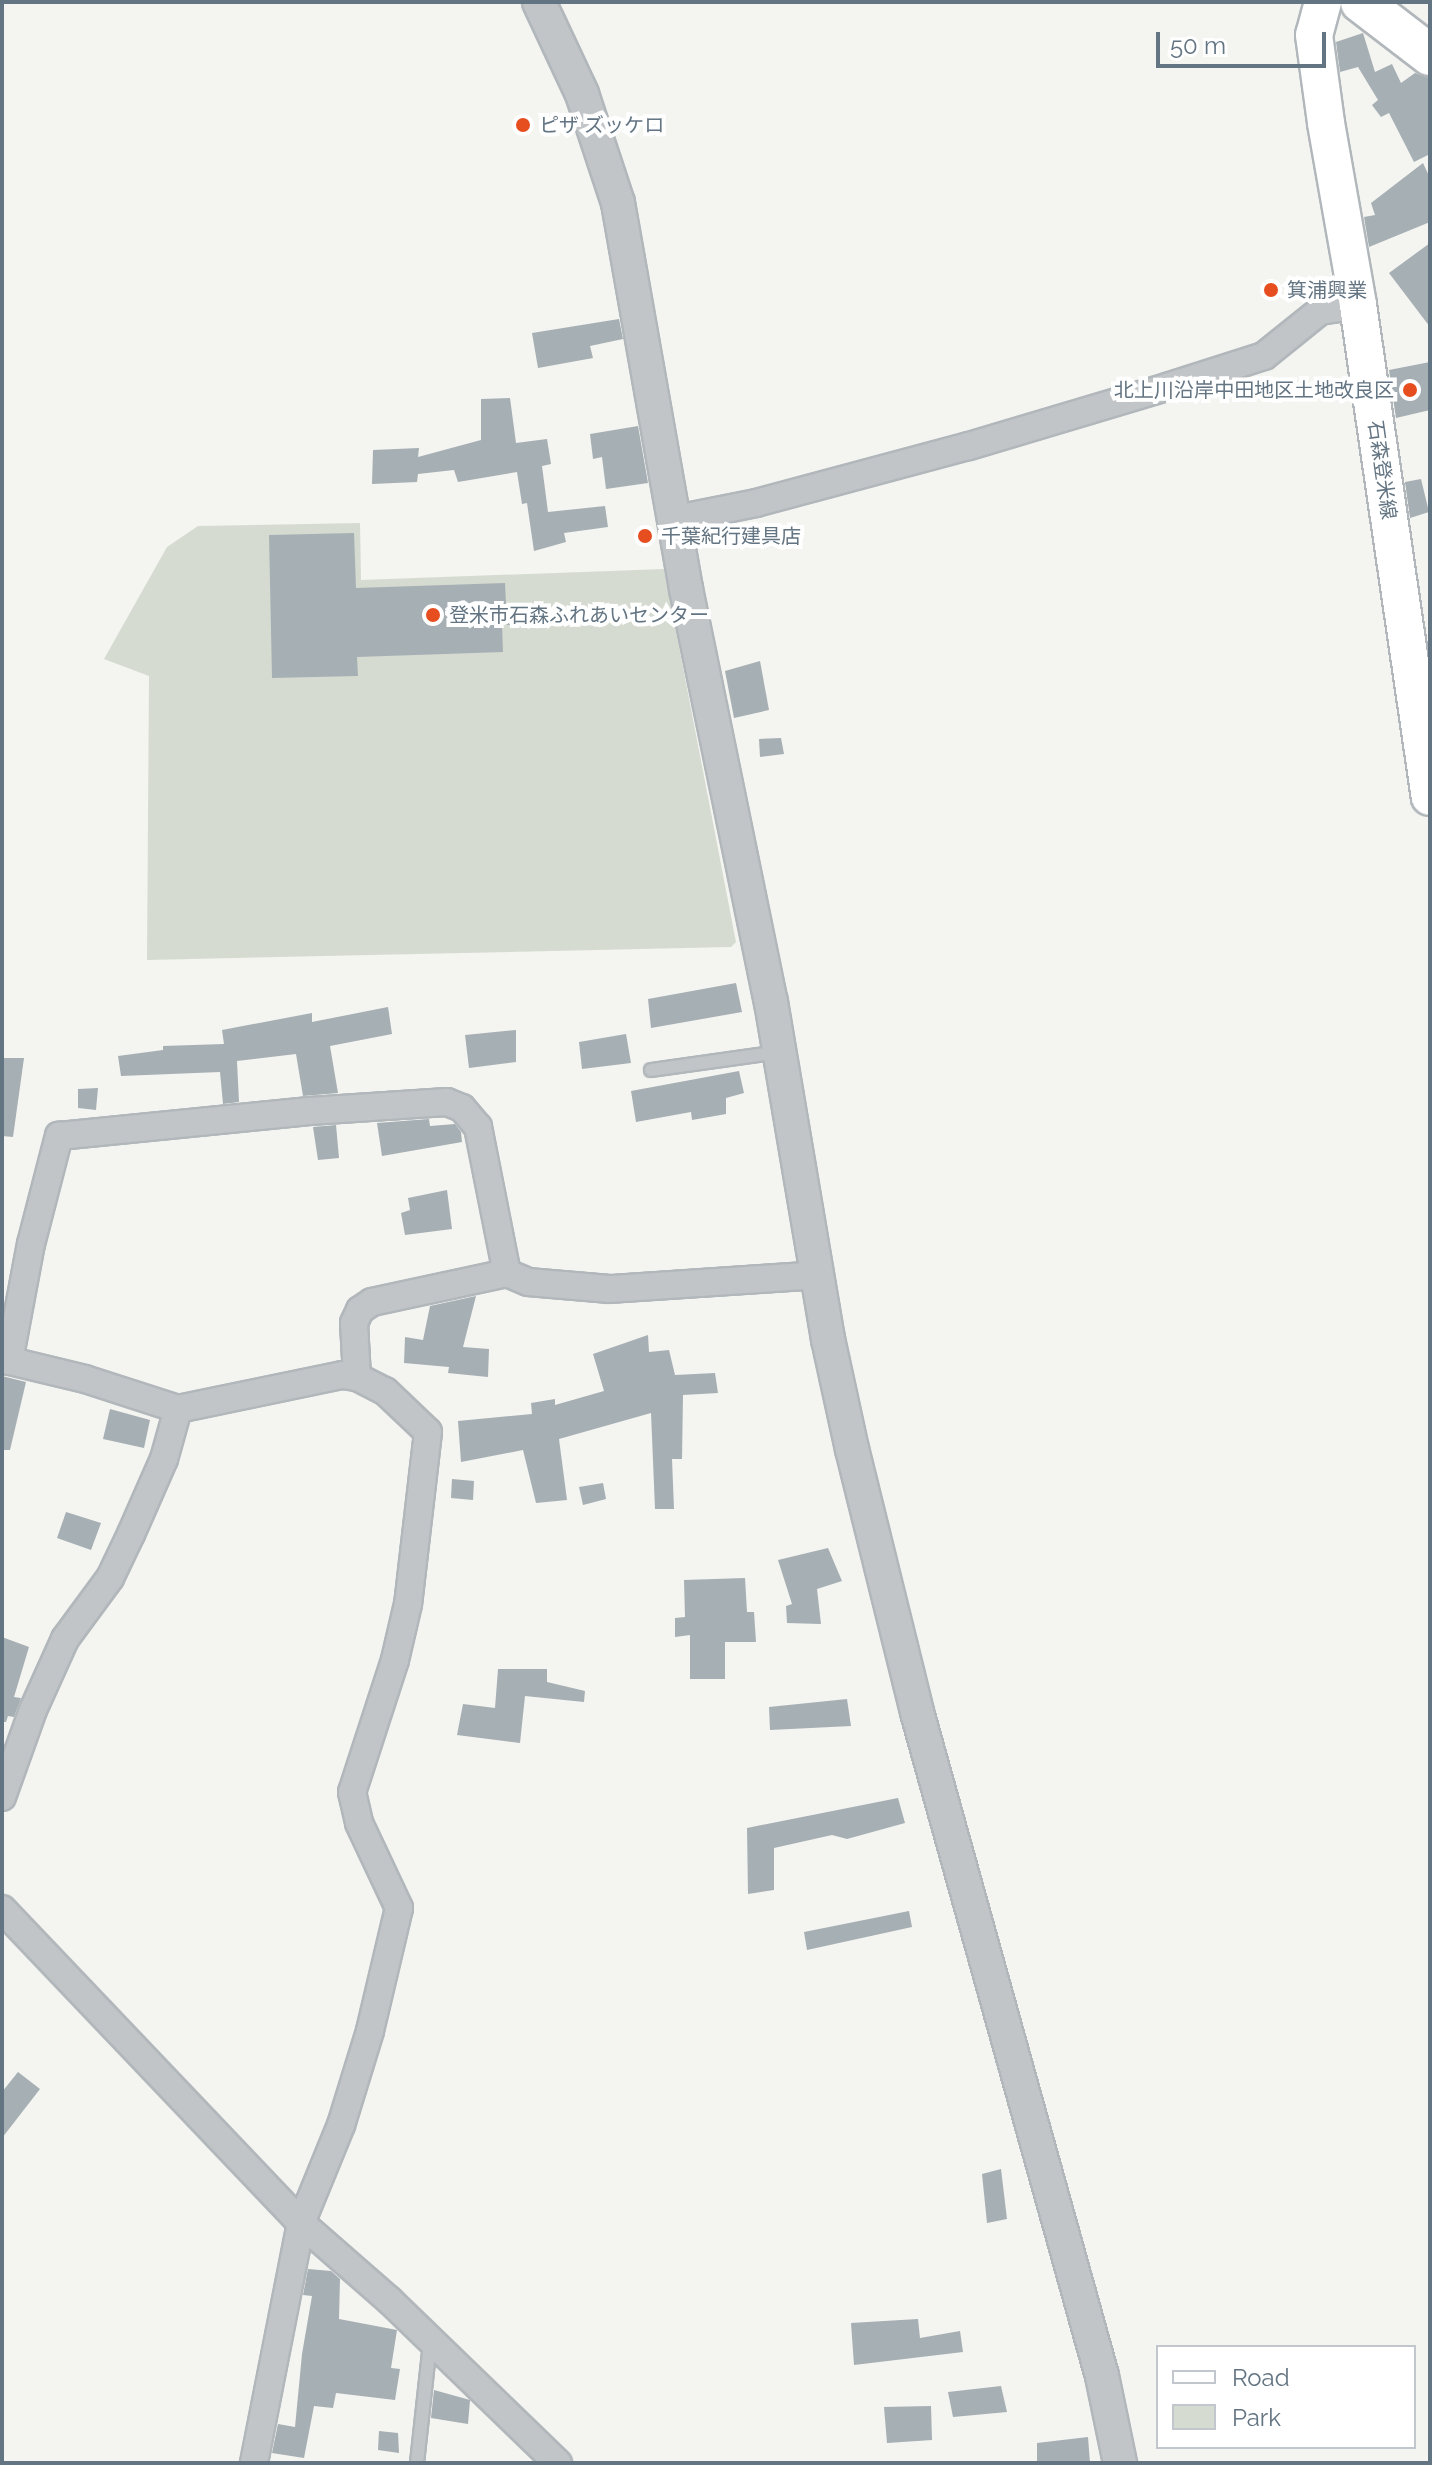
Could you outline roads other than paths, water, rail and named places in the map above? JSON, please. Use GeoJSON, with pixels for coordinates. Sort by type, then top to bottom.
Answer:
{"type":"FeatureCollection","features":[{"type":"Feature","properties":{"kind":"main road","name":"石森登米線"},"geometry":{"type":"LineString","coordinates":[[1323,2],[1314,35],[1358,305],[1430,797]]}},
{"type":"Feature","properties":{"kind":"main road"},"geometry":{"type":"LineString","coordinates":[[1361,2],[1430,55]]}},
{"type":"Feature","properties":{"kind":"street"},"geometry":{"type":"LineString","coordinates":[[539,2],[582,94],[618,203],[686,589],[780,1051],[852,1449],[917,1712],[1102,2376],[1120,2463]]}},
{"type":"Feature","properties":{"kind":"street"},"geometry":{"type":"LineString","coordinates":[[676,519],[756,503],[954,450],[1264,356],[1320,311],[1358,305]]}},
{"type":"Feature","properties":{"kind":"street"},"geometry":{"type":"LineString","coordinates":[[254,2463],[301,2223],[349,2098],[370,2031],[399,1908],[359,1823],[352,1792],[395,1660],[408,1604],[428,1432],[385,1391],[357,1377],[342,1375],[178,1409],[85,1379],[6,1360],[59,1136],[310,1111],[447,1102],[462,1108],[478,1127],[507,1273]]}},
{"type":"Feature","properties":{"kind":"street"},"geometry":{"type":"LineString","coordinates":[[357,1377],[354,1323],[360,1310],[372,1302],[507,1273],[528,1282],[610,1289],[819,1275]]}},
{"type":"Feature","properties":{"kind":"street"},"geometry":{"type":"LineString","coordinates":[[2,1797],[33,1710],[65,1639],[110,1578],[131,1534],[164,1459],[178,1409]]}},
{"type":"Feature","properties":{"kind":"street"},"geometry":{"type":"LineString","coordinates":[[2,1909],[301,2223],[430,2340],[558,2463]]}},
{"type":"Feature","properties":{"kind":"lane"},"geometry":{"type":"LineString","coordinates":[[651,1070],[780,1051]]}},
{"type":"Feature","properties":{"kind":"lane"},"geometry":{"type":"LineString","coordinates":[[417,2463],[430,2340]]}},
{"type":"Feature","properties":{"kind":"place","name":"ピザ ズッケロ"},"geometry":{"type":"Point","coordinates":[523,125]}},
{"type":"Feature","properties":{"kind":"place","name":"箕浦興業"},"geometry":{"type":"Point","coordinates":[1271,290]}},
{"type":"Feature","properties":{"kind":"place","name":"北上川沿岸中田地区土地改良区"},"geometry":{"type":"Point","coordinates":[1410,390]}},
{"type":"Feature","properties":{"kind":"place","name":"千葉紀行建具店"},"geometry":{"type":"Point","coordinates":[645,536]}},
{"type":"Feature","properties":{"kind":"place","name":"登米市石森ふれあいセンター"},"geometry":{"type":"Point","coordinates":[433,615]}}]}
